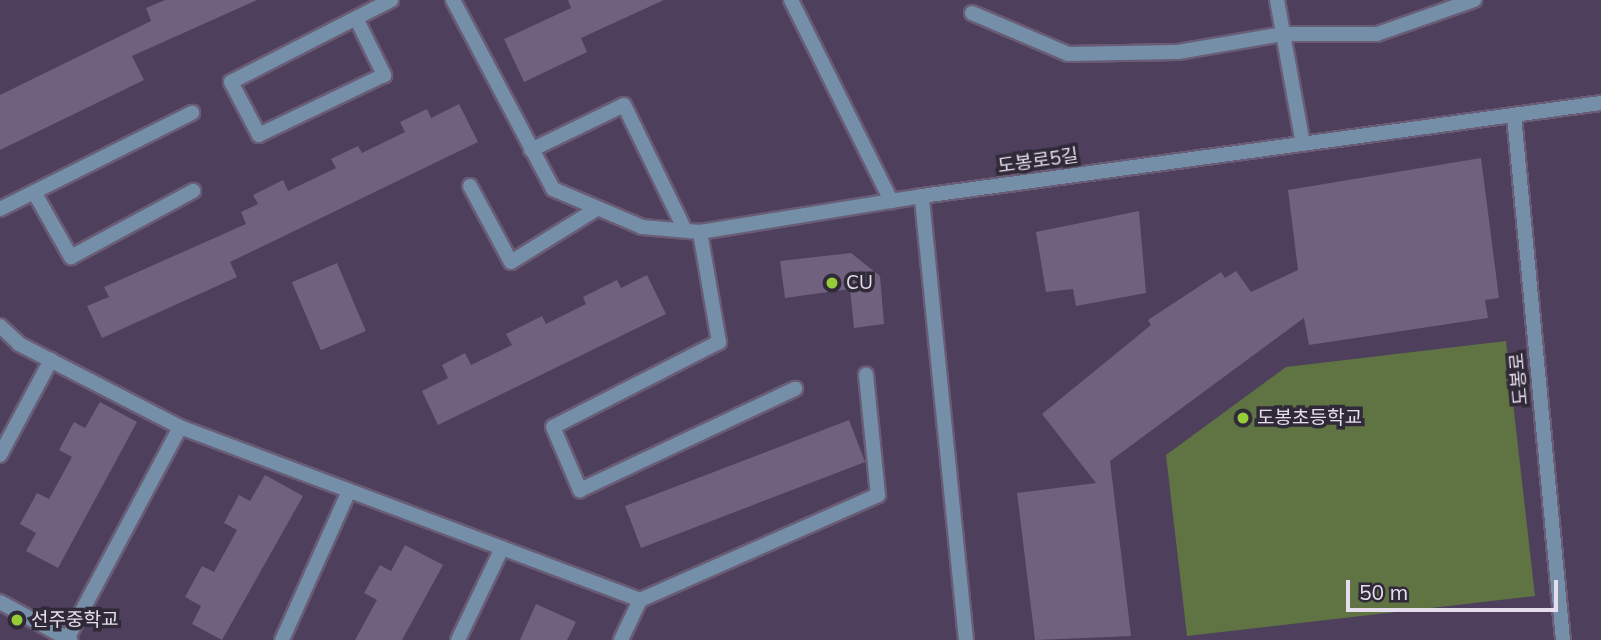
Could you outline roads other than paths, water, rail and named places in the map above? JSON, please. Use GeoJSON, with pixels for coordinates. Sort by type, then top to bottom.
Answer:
{"type":"FeatureCollection","features":[{"type":"Feature","properties":{"kind":"street"},"geometry":{"type":"LineString","coordinates":[[356,18],[384,75],[259,135],[231,82],[391,0]]}},
{"type":"Feature","properties":{"kind":"street","name":"도봉로5길"},"geometry":{"type":"LineString","coordinates":[[453,0],[554,189],[642,227],[700,232],[922,196],[1601,103]]}},
{"type":"Feature","properties":{"kind":"street"},"geometry":{"type":"LineString","coordinates":[[791,0],[891,201]]}},
{"type":"Feature","properties":{"kind":"street"},"geometry":{"type":"LineString","coordinates":[[1277,0],[1303,144]]}},
{"type":"Feature","properties":{"kind":"street"},"geometry":{"type":"LineString","coordinates":[[972,13],[1068,54],[1178,52],[1283,34],[1377,34],[1474,0]]}},
{"type":"Feature","properties":{"kind":"street"},"geometry":{"type":"LineString","coordinates":[[531,150],[624,105],[685,230]]}},
{"type":"Feature","properties":{"kind":"street"},"geometry":{"type":"LineString","coordinates":[[0,209],[192,113]]}},
{"type":"Feature","properties":{"kind":"street","name":"도봉로"},"geometry":{"type":"LineString","coordinates":[[1514,115],[1563,640]]}},
{"type":"Feature","properties":{"kind":"street"},"geometry":{"type":"LineString","coordinates":[[470,186],[511,262],[598,208]]}},
{"type":"Feature","properties":{"kind":"street"},"geometry":{"type":"LineString","coordinates":[[34,192],[71,257],[192,191]]}},
{"type":"Feature","properties":{"kind":"street"},"geometry":{"type":"LineString","coordinates":[[922,196],[966,640]]}},
{"type":"Feature","properties":{"kind":"street"},"geometry":{"type":"LineString","coordinates":[[700,232],[719,342],[553,427],[580,490],[795,389]]}},
{"type":"Feature","properties":{"kind":"street"},"geometry":{"type":"LineString","coordinates":[[0,326],[19,344],[180,427],[640,600]]}},
{"type":"Feature","properties":{"kind":"street"},"geometry":{"type":"LineString","coordinates":[[0,455],[51,360]]}},
{"type":"Feature","properties":{"kind":"street"},"geometry":{"type":"LineString","coordinates":[[621,640],[640,600],[878,495],[866,375]]}},
{"type":"Feature","properties":{"kind":"street"},"geometry":{"type":"LineString","coordinates":[[0,602],[67,640],[180,427]]}},
{"type":"Feature","properties":{"kind":"street"},"geometry":{"type":"LineString","coordinates":[[282,640],[349,491]]}},
{"type":"Feature","properties":{"kind":"street"},"geometry":{"type":"LineString","coordinates":[[458,640],[502,548]]}},
{"type":"Feature","properties":{"kind":"place","name":"CU"},"geometry":{"type":"Point","coordinates":[832,283]}},
{"type":"Feature","properties":{"kind":"place","name":"도봉초등학교"},"geometry":{"type":"Point","coordinates":[1243,418]}},
{"type":"Feature","properties":{"kind":"place","name":"선주중학교"},"geometry":{"type":"Point","coordinates":[17,620]}}]}
